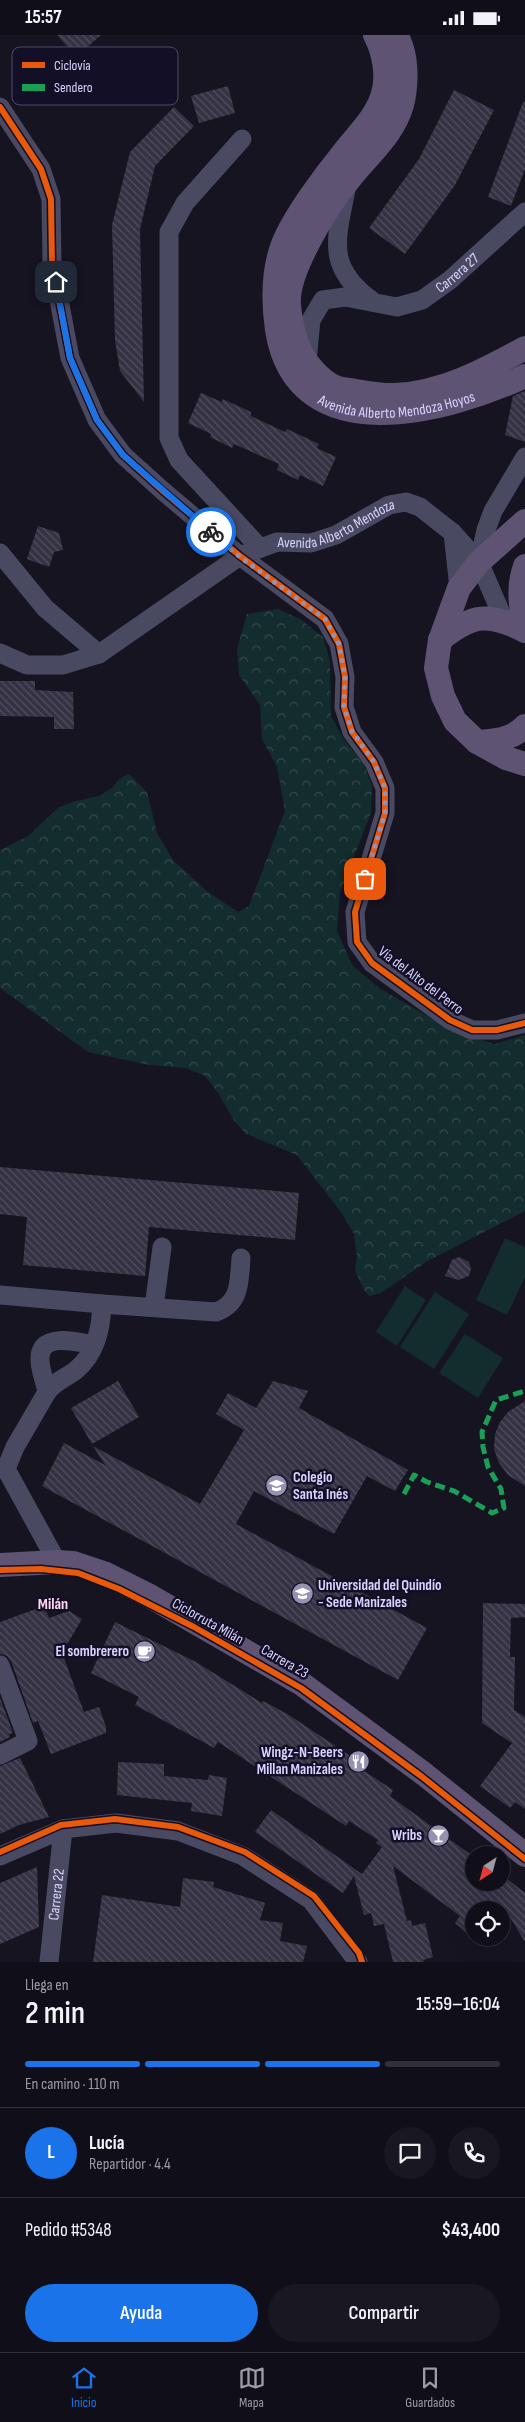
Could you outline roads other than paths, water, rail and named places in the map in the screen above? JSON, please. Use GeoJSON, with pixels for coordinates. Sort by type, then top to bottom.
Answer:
{"type":"FeatureCollection","features":[{"type":"Feature","properties":{"kind":"main road","name":"Avenida Alberto Mendoza Hoyos"},"geometry":{"type":"LineString","coordinates":[[375,35],[380,44],[386,73],[383,96],[373,117],[335,163],[308,201],[283,244],[274,305],[280,349],[294,378],[314,395],[340,408],[368,413],[393,414],[450,405],[525,376]]}},
{"type":"Feature","properties":{"kind":"main road","name":"Avenida Alberto Mendoza Hoyos"},"geometry":{"type":"LineString","coordinates":[[396,35],[406,72],[402,105],[390,131],[347,181],[314,230],[292,287],[288,305],[297,344],[307,363],[320,377],[339,388],[395,395],[440,387],[478,374],[525,348]]}},
{"type":"Feature","properties":{"kind":"main road"},"geometry":{"type":"LineString","coordinates":[[525,521],[479,562],[459,587],[440,640],[436,668],[443,696],[455,721],[477,742],[506,758],[525,764]]}},
{"type":"Feature","properties":{"kind":"main road"},"geometry":{"type":"LineString","coordinates":[[525,566],[520,581],[520,601],[525,631]]}},
{"type":"Feature","properties":{"kind":"main road"},"geometry":{"type":"LineString","coordinates":[[440,640],[458,625],[481,618],[504,620],[525,631]]}},
{"type":"Feature","properties":{"kind":"main road"},"geometry":{"type":"LineString","coordinates":[[477,742],[500,741],[520,731],[525,726]]}},
{"type":"Feature","properties":{"kind":"main road","name":"Carrera 23"},"geometry":{"type":"LineString","coordinates":[[0,1565],[73,1563],[115,1578],[148,1595],[302,1684],[424,1774],[525,1855]]}},
{"type":"Feature","properties":{"kind":"street","name":"Vía del Alto del Perro"},"geometry":{"type":"LineString","coordinates":[[0,107],[41,169],[51,199],[52,263],[70,358],[97,420],[123,455],[240,557],[325,619],[339,644],[345,677],[344,707],[352,731],[374,762],[385,788],[385,813],[355,912],[357,942],[372,963],[450,1020],[472,1030],[497,1030],[525,1023]]}},
{"type":"Feature","properties":{"kind":"street"},"geometry":{"type":"LineString","coordinates":[[242,139],[185,203],[169,232],[169,438],[179,460],[260,548]]}},
{"type":"Feature","properties":{"kind":"street","name":"Carrera 27"},"geometry":{"type":"LineString","coordinates":[[347,181],[336,249],[341,267],[353,287],[376,303]]}},
{"type":"Feature","properties":{"kind":"street","name":"Carrera 27"},"geometry":{"type":"LineString","coordinates":[[307,363],[311,320],[323,300],[345,297],[397,307],[422,300],[450,280],[525,212]]}},
{"type":"Feature","properties":{"kind":"street"},"geometry":{"type":"LineString","coordinates":[[479,562],[486,530],[493,511],[524,464]]}},
{"type":"Feature","properties":{"kind":"street","name":"Avenida Alberto Mendoza"},"geometry":{"type":"LineString","coordinates":[[0,653],[27,665],[63,665],[99,654],[240,557],[276,542],[310,543],[336,535],[389,505],[406,502],[420,507],[454,533],[479,562],[504,620]]}},
{"type":"Feature","properties":{"kind":"street"},"geometry":{"type":"LineString","coordinates":[[454,533],[459,587]]}},
{"type":"Feature","properties":{"kind":"street"},"geometry":{"type":"LineString","coordinates":[[0,553],[45,608],[99,654]]}},
{"type":"Feature","properties":{"kind":"street"},"geometry":{"type":"LineString","coordinates":[[154,1307],[162,1247]]}},
{"type":"Feature","properties":{"kind":"street"},"geometry":{"type":"LineString","coordinates":[[0,1295],[216,1312],[225,1309],[232,1303],[238,1293],[241,1259]]}},
{"type":"Feature","properties":{"kind":"street"},"geometry":{"type":"LineString","coordinates":[[57,1562],[6,1469],[15,1447],[52,1385],[83,1364],[94,1345],[101,1327],[102,1304]]}},
{"type":"Feature","properties":{"kind":"street"},"geometry":{"type":"LineString","coordinates":[[47,1392],[39,1359],[40,1351],[46,1344],[59,1340],[94,1345]]}},
{"type":"Feature","properties":{"kind":"street"},"geometry":{"type":"LineString","coordinates":[[0,1665],[28,1741],[0,1755]]}},
{"type":"Feature","properties":{"kind":"street"},"geometry":{"type":"LineString","coordinates":[[0,1857],[63,1829],[116,1823],[178,1831],[243,1856],[311,1900],[358,1962]]}},
{"type":"Feature","properties":{"kind":"street","name":"Carrera 22"},"geometry":{"type":"LineString","coordinates":[[49,1962],[63,1829]]}},
{"type":"Feature","properties":{"kind":"place","name":"Colegio Santa Inés"},"geometry":{"type":"Point","coordinates":[277,1486]}},
{"type":"Feature","properties":{"kind":"place","name":"Universidad del Quindío - Sede Manizales"},"geometry":{"type":"Point","coordinates":[302,1594]}},
{"type":"Feature","properties":{"kind":"place","name":"El sombrerero"},"geometry":{"type":"Point","coordinates":[145,1651]}},
{"type":"Feature","properties":{"kind":"place","name":"Wingz-N-Beers Millan Manizales"},"geometry":{"type":"Point","coordinates":[359,1761]}},
{"type":"Feature","properties":{"kind":"place","name":"Wribs"},"geometry":{"type":"Point","coordinates":[438,1835]}},
{"type":"Feature","properties":{"kind":"district","name":"Milán"},"geometry":{"type":"Point","coordinates":[53,1603]}}]}
